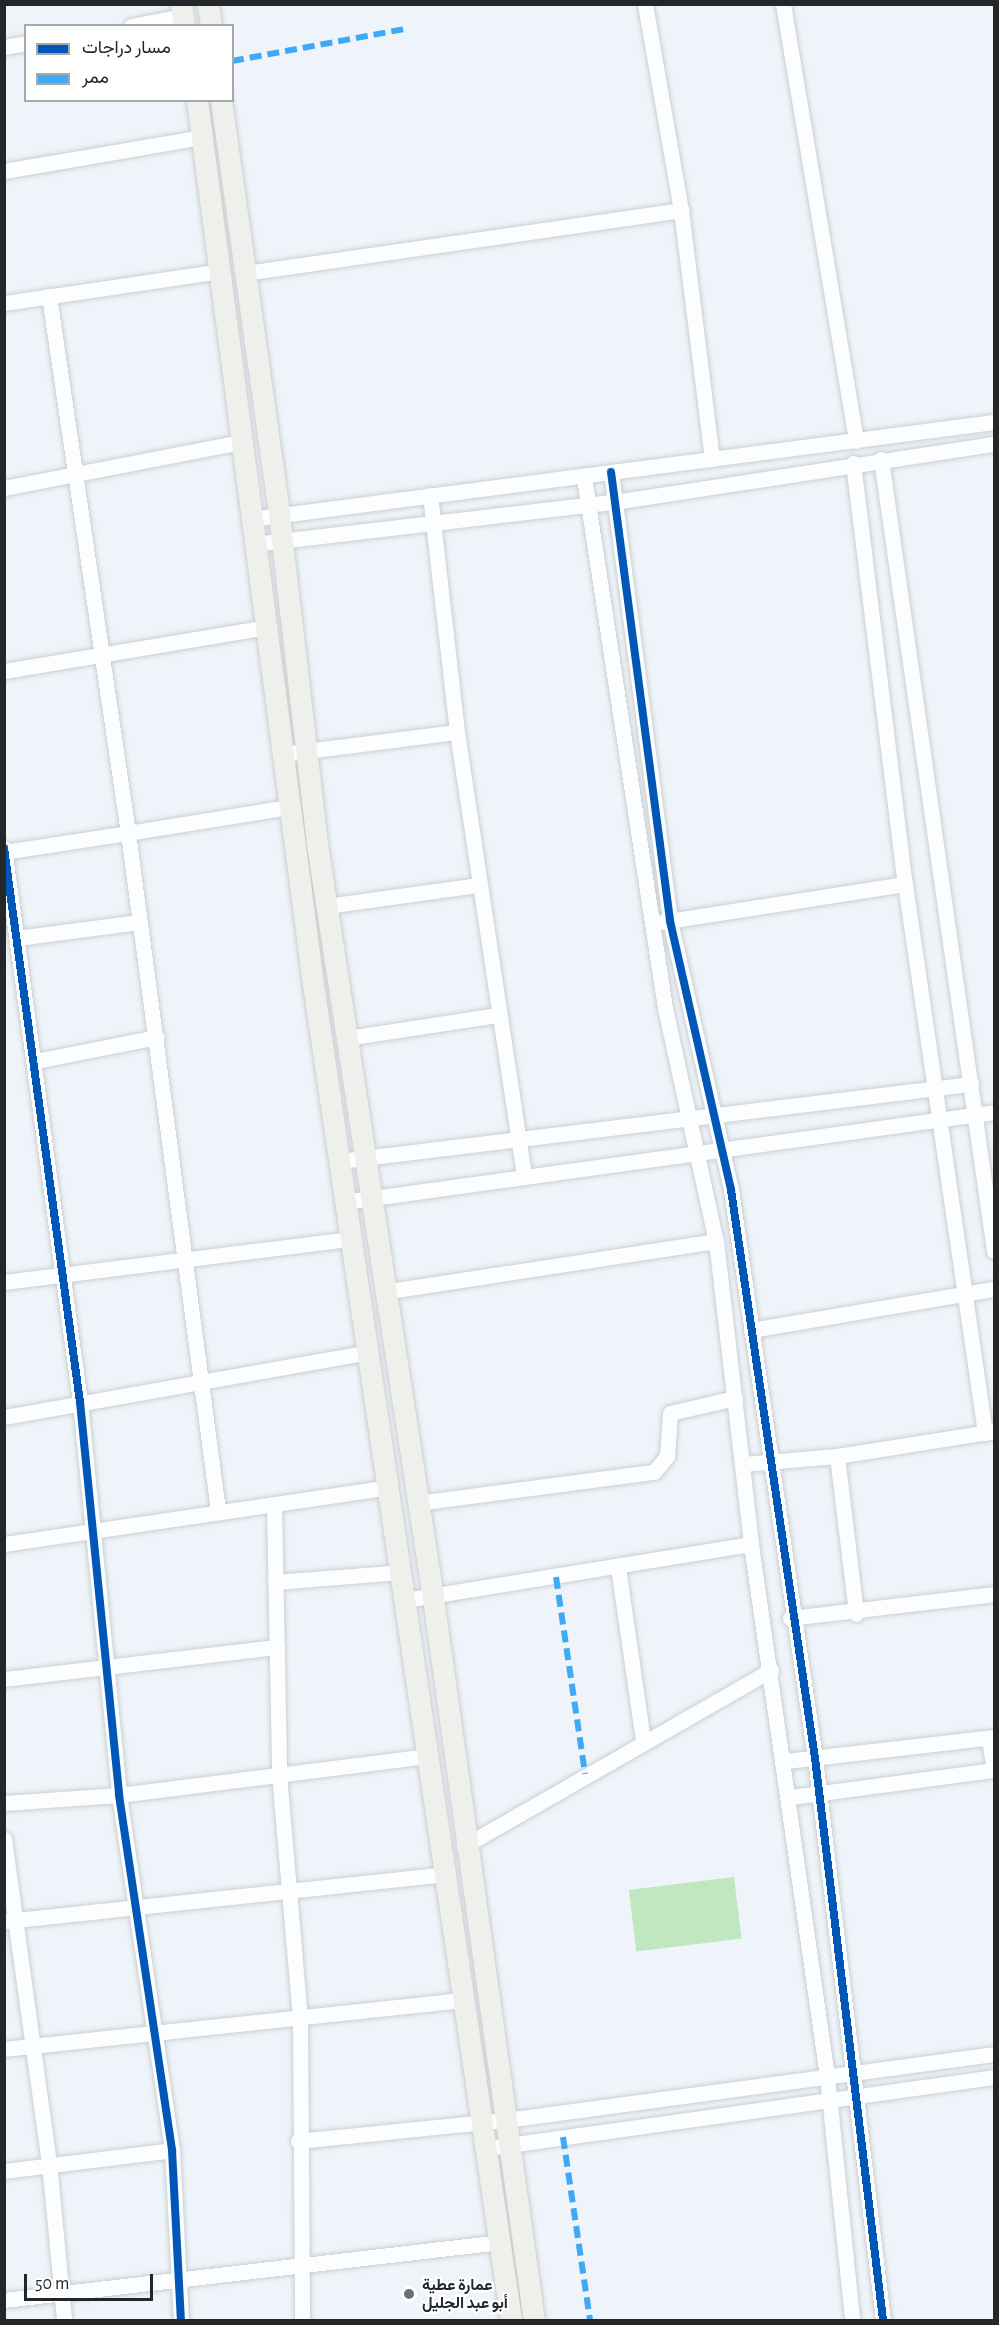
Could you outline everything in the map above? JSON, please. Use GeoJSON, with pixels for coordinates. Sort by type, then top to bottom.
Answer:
{"type":"FeatureCollection","features":[{"type":"Feature","properties":{"kind":"main road"},"geometry":{"type":"LineString","coordinates":[[208,4],[210,24]]}},
{"type":"Feature","properties":{"kind":"main road"},"geometry":{"type":"LineString","coordinates":[[197,102],[289,807],[344,1202],[448,1874],[511,2320]]}},
{"type":"Feature","properties":{"kind":"main road"},"geometry":{"type":"LineString","coordinates":[[221,102],[279,515],[327,906],[367,1157],[383,1292],[433,1598],[464,1846],[510,2144],[534,2320]]}},
{"type":"Feature","properties":{"kind":"street"},"geometry":{"type":"LineString","coordinates":[[645,4],[681,210],[712,459]]}},
{"type":"Feature","properties":{"kind":"street"},"geometry":{"type":"LineString","coordinates":[[783,4],[856,441]]}},
{"type":"Feature","properties":{"kind":"street"},"geometry":{"type":"LineString","coordinates":[[140,24],[182,15]]}},
{"type":"Feature","properties":{"kind":"street"},"geometry":{"type":"LineString","coordinates":[[4,47],[24,44]]}},
{"type":"Feature","properties":{"kind":"street"},"geometry":{"type":"LineString","coordinates":[[4,171],[203,137]]}},
{"type":"Feature","properties":{"kind":"street"},"geometry":{"type":"LineString","coordinates":[[245,273],[681,210]]}},
{"type":"Feature","properties":{"kind":"street"},"geometry":{"type":"LineString","coordinates":[[4,303],[220,271]]}},
{"type":"Feature","properties":{"kind":"street"},"geometry":{"type":"LineString","coordinates":[[50,297],[72,475],[128,833],[157,1037],[218,1510]]}},
{"type":"Feature","properties":{"kind":"street"},"geometry":{"type":"LineString","coordinates":[[251,519],[994,422]]}},
{"type":"Feature","properties":{"kind":"street"},"geometry":{"type":"LineString","coordinates":[[4,488],[241,442]]}},
{"type":"Feature","properties":{"kind":"street"},"geometry":{"type":"LineString","coordinates":[[254,544],[434,520],[614,502],[853,463],[994,444]]}},
{"type":"Feature","properties":{"kind":"street"},"geometry":{"type":"LineString","coordinates":[[881,459],[994,1251]]}},
{"type":"Feature","properties":{"kind":"street"},"geometry":{"type":"LineString","coordinates":[[743,1464],[768,1460],[837,1456],[990,1432],[905,884],[853,463]]}},
{"type":"Feature","properties":{"kind":"street"},"geometry":{"type":"LineString","coordinates":[[611,472],[670,921],[723,1148],[751,1330],[790,1618],[815,1758],[883,2320]]}},
{"type":"Feature","properties":{"kind":"street"},"geometry":{"type":"LineString","coordinates":[[584,477],[651,924],[688,1121],[716,1241],[751,1544],[786,1761],[827,2076],[852,2320]]}},
{"type":"Feature","properties":{"kind":"street"},"geometry":{"type":"LineString","coordinates":[[430,495],[457,732],[524,1177]]}},
{"type":"Feature","properties":{"kind":"street"},"geometry":{"type":"LineString","coordinates":[[4,671],[266,627]]}},
{"type":"Feature","properties":{"kind":"street"},"geometry":{"type":"LineString","coordinates":[[282,754],[457,732]]}},
{"type":"Feature","properties":{"kind":"street"},"geometry":{"type":"LineString","coordinates":[[181,2320],[175,2277],[172,2150],[119,1795],[80,1402],[36,1061],[5,850],[289,807]]}},
{"type":"Feature","properties":{"kind":"street"},"geometry":{"type":"LineString","coordinates":[[651,924],[905,884]]}},
{"type":"Feature","properties":{"kind":"street"},"geometry":{"type":"LineString","coordinates":[[327,906],[479,885]]}},
{"type":"Feature","properties":{"kind":"street"},"geometry":{"type":"LineString","coordinates":[[17,938],[139,921]]}},
{"type":"Feature","properties":{"kind":"street"},"geometry":{"type":"LineString","coordinates":[[348,1038],[498,1015]]}},
{"type":"Feature","properties":{"kind":"street"},"geometry":{"type":"LineString","coordinates":[[36,1061],[157,1037]]}},
{"type":"Feature","properties":{"kind":"street"},"geometry":{"type":"LineString","coordinates":[[339,1161],[519,1137],[715,1118],[971,1084]]}},
{"type":"Feature","properties":{"kind":"street"},"geometry":{"type":"LineString","coordinates":[[344,1202],[994,1112]]}},
{"type":"Feature","properties":{"kind":"street"},"geometry":{"type":"LineString","coordinates":[[4,1282],[350,1239]]}},
{"type":"Feature","properties":{"kind":"street"},"geometry":{"type":"LineString","coordinates":[[383,1292],[716,1241]]}},
{"type":"Feature","properties":{"kind":"street"},"geometry":{"type":"LineString","coordinates":[[751,1330],[994,1288]]}},
{"type":"Feature","properties":{"kind":"street"},"geometry":{"type":"LineString","coordinates":[[4,1417],[368,1352]]}},
{"type":"Feature","properties":{"kind":"street"},"geometry":{"type":"LineString","coordinates":[[417,1503],[654,1472],[667,1456],[670,1413],[735,1398]]}},
{"type":"Feature","properties":{"kind":"street"},"geometry":{"type":"LineString","coordinates":[[837,1456],[856,1614]]}},
{"type":"Feature","properties":{"kind":"street"},"geometry":{"type":"LineString","coordinates":[[4,1544],[93,1528],[388,1487]]}},
{"type":"Feature","properties":{"kind":"street"},"geometry":{"type":"LineString","coordinates":[[274,1504],[279,1774],[287,1894],[300,2018],[298,2141],[302,2320]]}},
{"type":"Feature","properties":{"kind":"street"},"geometry":{"type":"LineString","coordinates":[[405,1600],[433,1598],[751,1544]]}},
{"type":"Feature","properties":{"kind":"street"},"geometry":{"type":"LineString","coordinates":[[618,1567],[643,1741]]}},
{"type":"Feature","properties":{"kind":"street"},"geometry":{"type":"LineString","coordinates":[[275,1582],[401,1572]]}},
{"type":"Feature","properties":{"kind":"street"},"geometry":{"type":"LineString","coordinates":[[790,1618],[856,1614],[994,1594]]}},
{"type":"Feature","properties":{"kind":"street"},"geometry":{"type":"LineString","coordinates":[[4,1679],[105,1671],[277,1647]]}},
{"type":"Feature","properties":{"kind":"street"},"geometry":{"type":"LineString","coordinates":[[464,1846],[643,1741],[771,1670]]}},
{"type":"Feature","properties":{"kind":"street"},"geometry":{"type":"LineString","coordinates":[[786,1761],[992,1738],[994,1770],[791,1797]]}},
{"type":"Feature","properties":{"kind":"street"},"geometry":{"type":"LineString","coordinates":[[4,1803],[119,1795],[429,1756]]}},
{"type":"Feature","properties":{"kind":"street"},"geometry":{"type":"LineString","coordinates":[[4,1839],[10,1920],[49,2163],[64,2320]]}},
{"type":"Feature","properties":{"kind":"street"},"geometry":{"type":"LineString","coordinates":[[10,1920],[287,1894],[448,1874]]}},
{"type":"Feature","properties":{"kind":"street"},"geometry":{"type":"LineString","coordinates":[[4,2049],[155,2030],[300,2018],[466,2000]]}},
{"type":"Feature","properties":{"kind":"street"},"geometry":{"type":"LineString","coordinates":[[298,2141],[506,2120],[852,2071],[994,2054]]}},
{"type":"Feature","properties":{"kind":"street"},"geometry":{"type":"LineString","coordinates":[[487,2148],[994,2077]]}},
{"type":"Feature","properties":{"kind":"street"},"geometry":{"type":"LineString","coordinates":[[4,2170],[172,2150]]}},
{"type":"Feature","properties":{"kind":"street"},"geometry":{"type":"LineString","coordinates":[[4,2300],[175,2277],[501,2242]]}},
{"type":"Feature","properties":{"kind":"green space"},"geometry":{"type":"Polygon","coordinates":[[[734,1877],[742,1939],[636,1951],[629,1890],[734,1877]]]}},
{"type":"Feature","properties":{"kind":"marked path"},"geometry":{"type":"LineString","coordinates":[[234,61],[404,29]]}},
{"type":"Feature","properties":{"kind":"marked path"},"geometry":{"type":"LineString","coordinates":[[556,1577],[585,1774]]}},
{"type":"Feature","properties":{"kind":"marked path"},"geometry":{"type":"LineString","coordinates":[[563,2137],[590,2320]]}},
{"type":"Feature","properties":{"kind":"cycle path"},"geometry":{"type":"LineString","coordinates":[[611,472],[670,921],[731,1190],[815,1758],[883,2320]]}},
{"type":"Feature","properties":{"kind":"cycle path"},"geometry":{"type":"LineString","coordinates":[[4,848],[80,1402],[119,1795],[172,2150],[181,2320]]}},
{"type":"Feature","properties":{"kind":"place","name":"عمارة عطية أبو عبد الجليل"},"geometry":{"type":"Point","coordinates":[409,2294]}}]}
